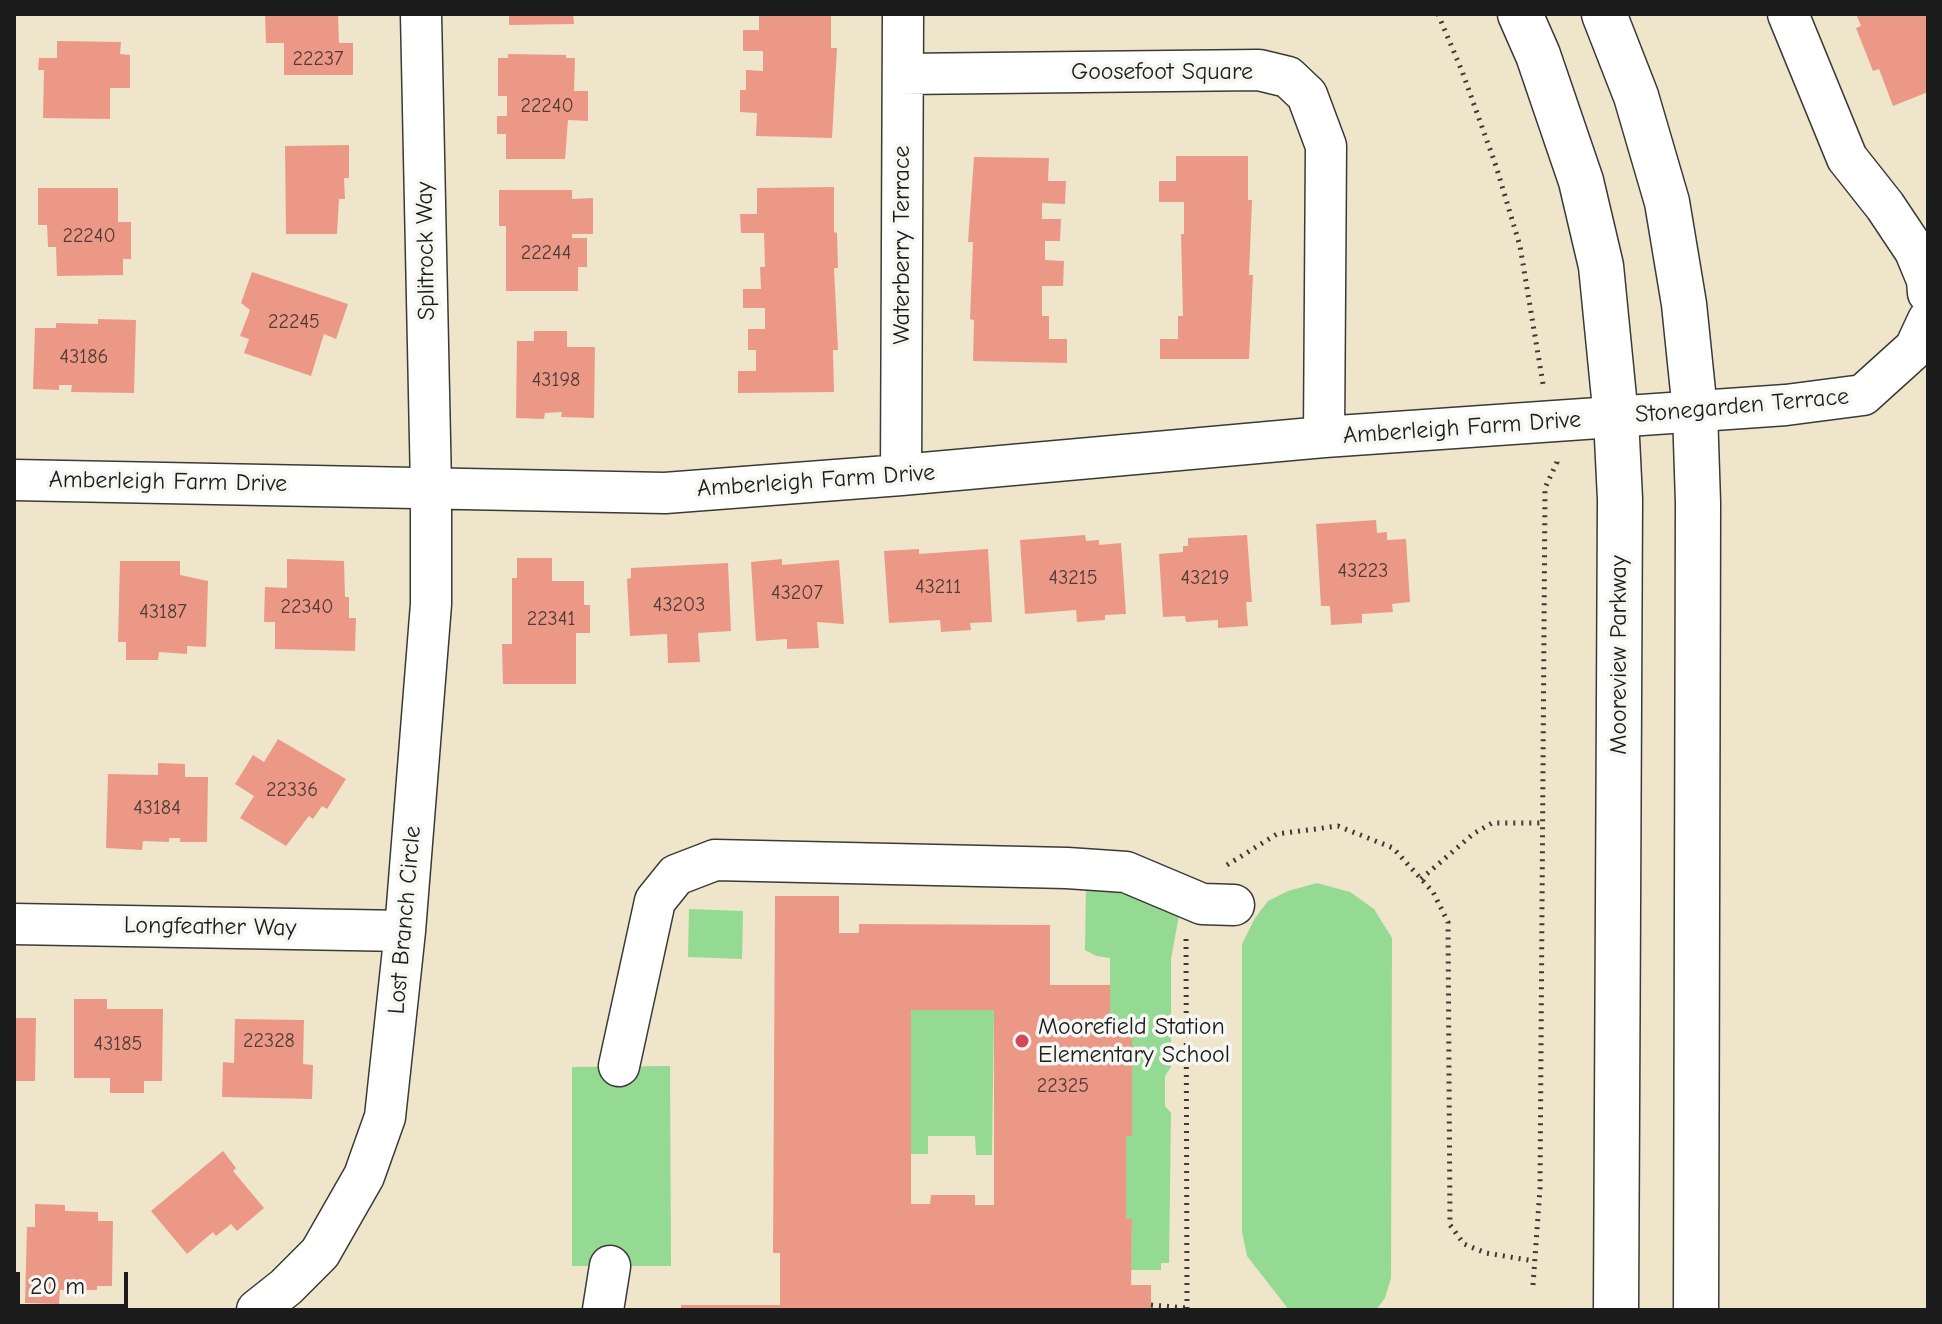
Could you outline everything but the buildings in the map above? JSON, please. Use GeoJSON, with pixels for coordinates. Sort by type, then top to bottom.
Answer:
{"type":"FeatureCollection","features":[{"type":"Feature","properties":{"kind":"main road","name":"Mooreview Parkway"},"geometry":{"type":"LineString","coordinates":[[1520,14],[1538,55],[1584,196],[1601,266],[1616,418],[1620,499],[1616,1310]]}},
{"type":"Feature","properties":{"kind":"main road"},"geometry":{"type":"LineString","coordinates":[[1604,14],[1636,96],[1667,202],[1684,304],[1695,411],[1698,503],[1696,1310]]}},
{"type":"Feature","properties":{"kind":"street","name":"Splitrock Way"},"geometry":{"type":"LineString","coordinates":[[421,14],[431,487]]}},
{"type":"Feature","properties":{"kind":"street","name":"Waterberry Terrace"},"geometry":{"type":"LineString","coordinates":[[901,475],[903,14]]}},
{"type":"Feature","properties":{"kind":"street"},"geometry":{"type":"LineString","coordinates":[[1788,14],[1847,158],[1915,251],[1927,280],[1928,293]]}},
{"type":"Feature","properties":{"kind":"street","name":"Goosefoot Square"},"geometry":{"type":"LineString","coordinates":[[903,74],[1259,70],[1288,77],[1307,95],[1326,146],[1324,437]]}},
{"type":"Feature","properties":{"kind":"street","name":"Stonegarden Terrace"},"geometry":{"type":"LineString","coordinates":[[1616,418],[1786,405],[1863,395],[1915,348],[1928,320]]}},
{"type":"Feature","properties":{"kind":"street","name":"Amberleigh Farm Drive"},"geometry":{"type":"LineString","coordinates":[[14,480],[665,493],[1324,437],[1548,420],[1616,418]]}},
{"type":"Feature","properties":{"kind":"street","name":"Lost Branch Circle"},"geometry":{"type":"LineString","coordinates":[[257,1310],[286,1287],[320,1253],[364,1176],[385,1117],[405,931],[428,649],[431,487]]}},
{"type":"Feature","properties":{"kind":"street"},"geometry":{"type":"LineString","coordinates":[[619,1066],[655,901],[676,875],[715,860],[1126,872],[1218,904]]}},
{"type":"Feature","properties":{"kind":"street","name":"Longfeather Way"},"geometry":{"type":"LineString","coordinates":[[14,924],[405,931]]}},
{"type":"Feature","properties":{"kind":"street"},"geometry":{"type":"LineString","coordinates":[[603,1310],[610,1266]]}},
{"type":"Feature","properties":{"kind":"path"},"geometry":{"type":"LineString","coordinates":[[1438,14],[1492,152],[1520,246],[1557,462],[1545,488],[1540,1189],[1533,1285]]}},
{"type":"Feature","properties":{"kind":"path"},"geometry":{"type":"LineString","coordinates":[[1421,879],[1473,834],[1492,823],[1544,823]]}},
{"type":"Feature","properties":{"kind":"path"},"geometry":{"type":"LineString","coordinates":[[1151,1305],[1187,1309],[1186,933],[1218,904],[1225,866],[1277,834],[1338,826],[1393,848],[1433,892],[1448,922],[1450,1225],[1464,1244],[1475,1249],[1534,1261]]}},
{"type":"Feature","properties":{"kind":"green space"},"geometry":{"type":"Polygon","coordinates":[[[1086,883],[1181,904],[1171,959],[1171,1067],[1165,1076],[1165,1106],[1171,1113],[1169,1263],[1161,1263],[1161,1270],[1131,1270],[1132,1220],[1126,1219],[1126,1136],[1132,1136],[1132,1037],[1110,1036],[1110,958],[1085,950],[1086,883]]]}},
{"type":"Feature","properties":{"kind":"green space"},"geometry":{"type":"Polygon","coordinates":[[[1317,883],[1350,892],[1374,909],[1392,938],[1391,1278],[1385,1298],[1376,1310],[1289,1310],[1247,1256],[1242,1232],[1242,944],[1268,901],[1288,891],[1317,883]]]}},
{"type":"Feature","properties":{"kind":"green space"},"geometry":{"type":"Polygon","coordinates":[[[689,909],[743,911],[742,959],[688,957],[689,909]]]}},
{"type":"Feature","properties":{"kind":"green space"},"geometry":{"type":"Polygon","coordinates":[[[911,1010],[994,1010],[992,1155],[976,1155],[975,1136],[928,1136],[928,1154],[911,1154],[911,1010]]]}},
{"type":"Feature","properties":{"kind":"green space"},"geometry":{"type":"Polygon","coordinates":[[[670,1066],[671,1266],[572,1266],[572,1067],[670,1066]]]}},
{"type":"Feature","properties":{"kind":"place","name":"Moorefield Station Elementary School"},"geometry":{"type":"Point","coordinates":[1022,1041]}}]}
